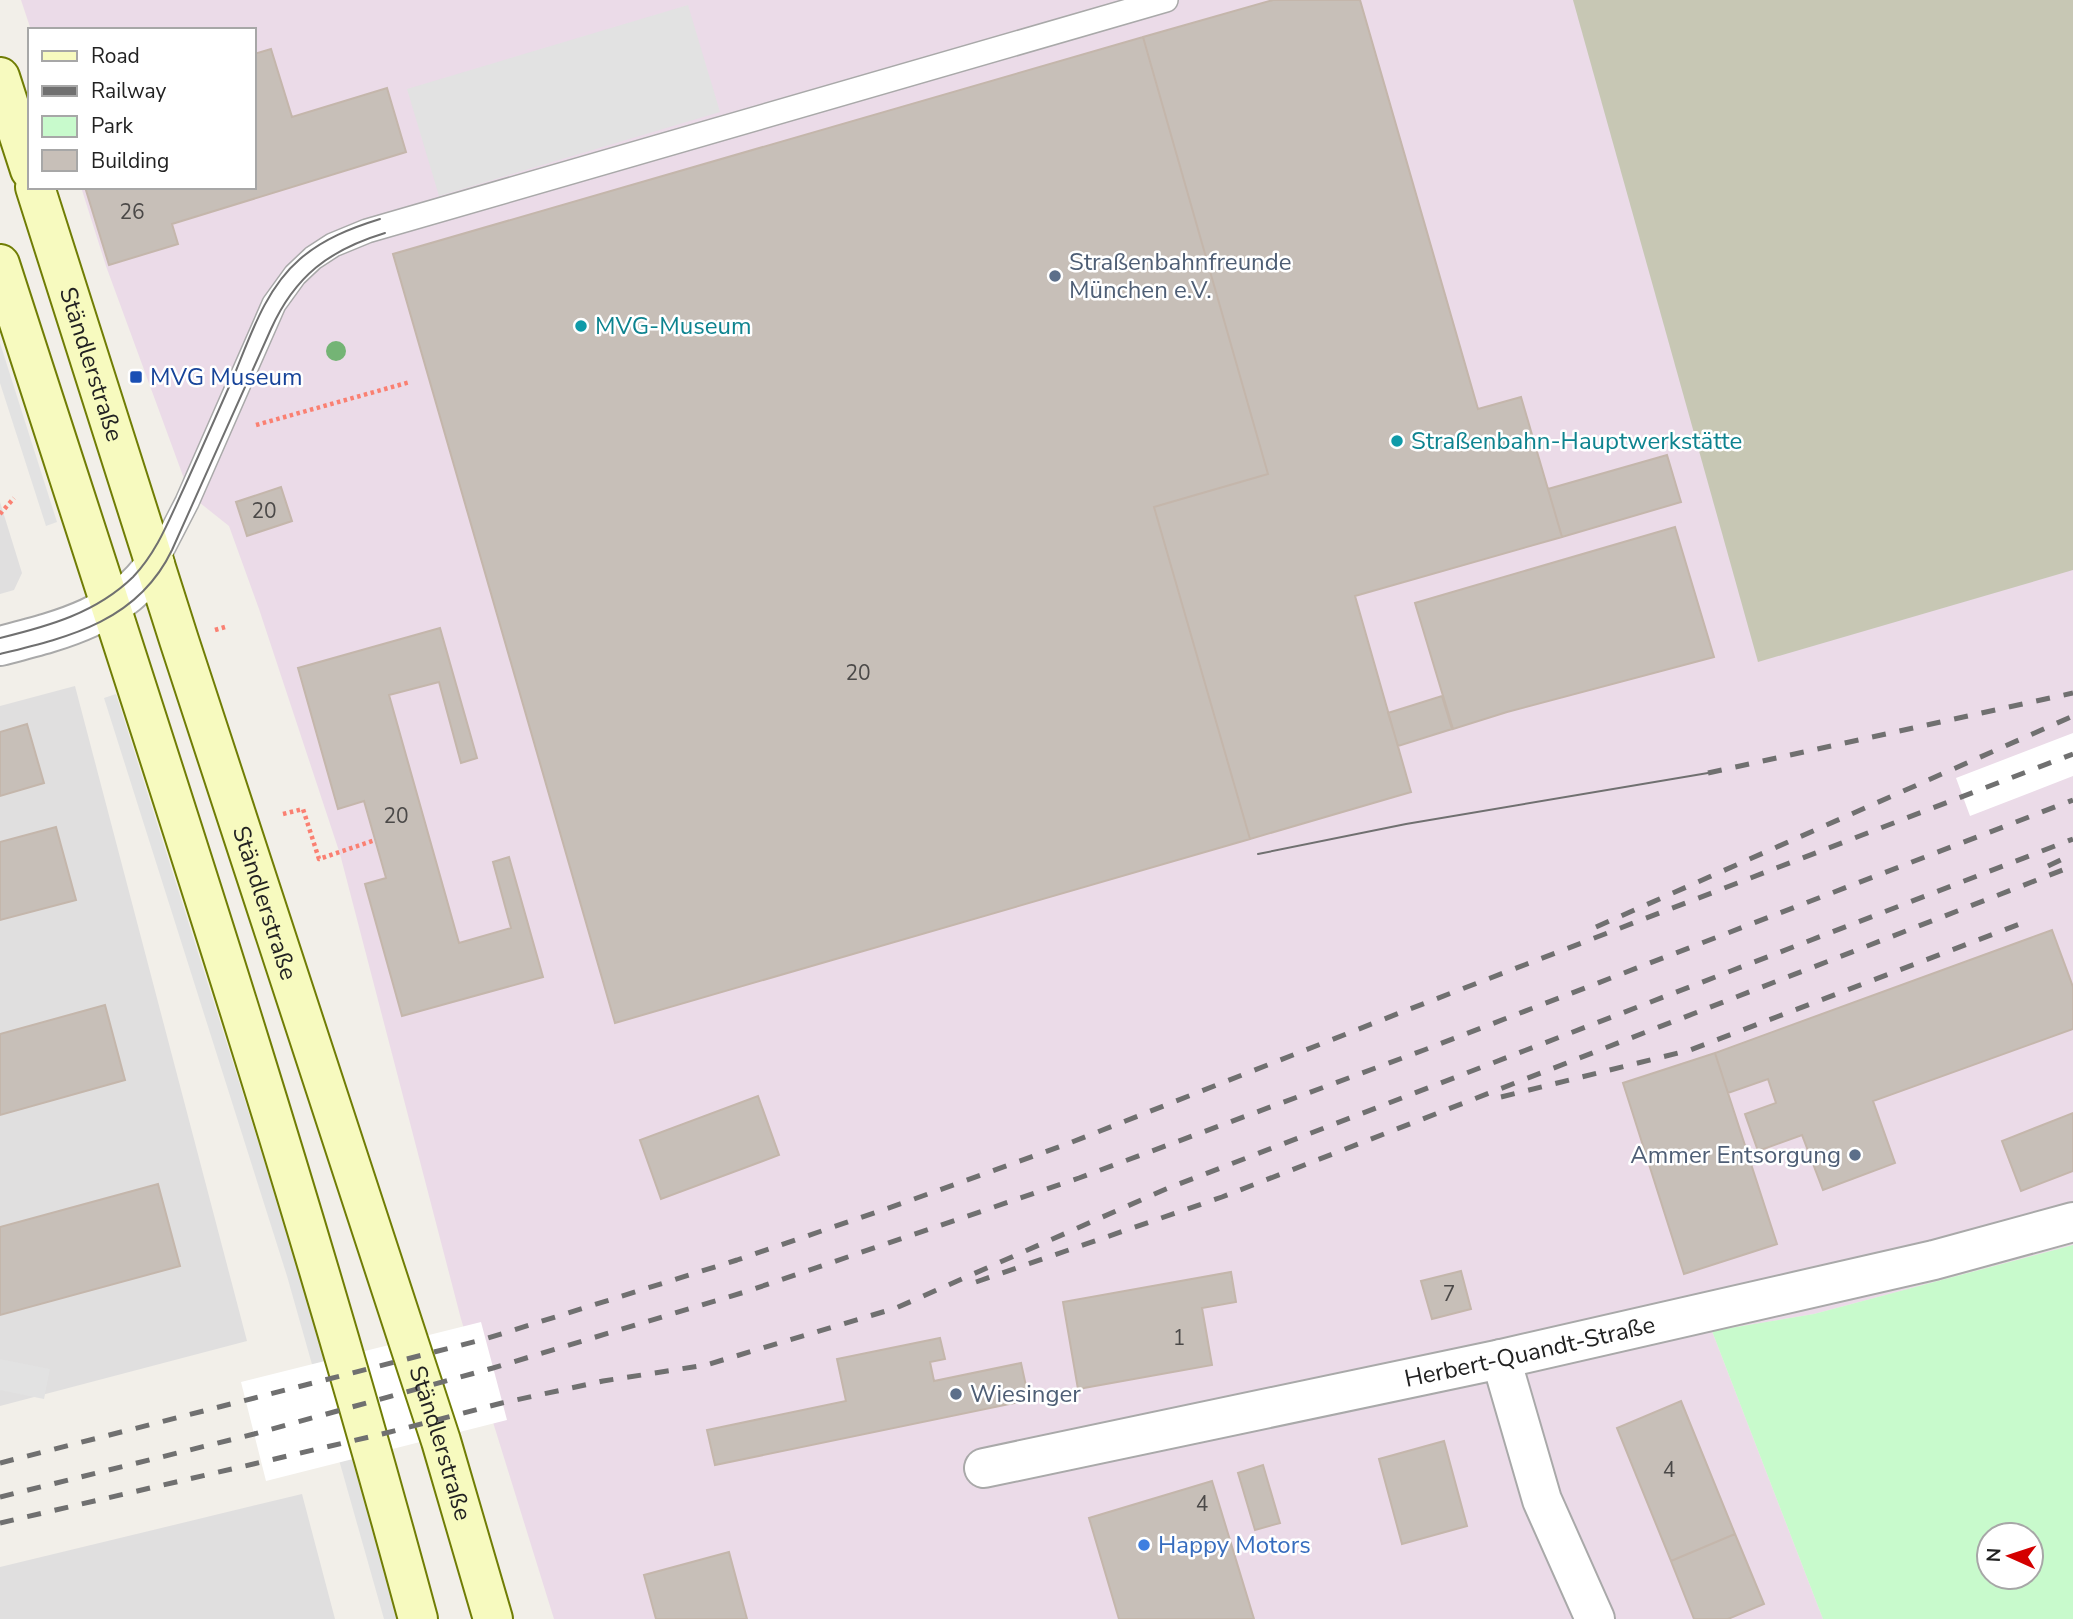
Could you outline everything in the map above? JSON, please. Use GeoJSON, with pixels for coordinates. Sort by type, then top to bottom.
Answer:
{"type":"FeatureCollection","features":[{"type":"Feature","properties":{"kind":"main road"},"geometry":{"type":"LineString","coordinates":[[0,77],[28,164]]}},
{"type":"Feature","properties":{"kind":"main road","name":"Ständlerstraße"},"geometry":{"type":"LineString","coordinates":[[36,189],[441,1441],[494,1619]]}},
{"type":"Feature","properties":{"kind":"main road"},"geometry":{"type":"LineString","coordinates":[[0,264],[296,1187],[375,1457],[418,1619]]}},
{"type":"Feature","properties":{"kind":"street"},"geometry":{"type":"LineString","coordinates":[[0,646],[66,628],[111,608],[145,578],[155,564]]}},
{"type":"Feature","properties":{"kind":"street","name":"Herbert-Quandt-Straße"},"geometry":{"type":"LineString","coordinates":[[984,1468],[1501,1359],[1934,1261],[2073,1222]]}},
{"type":"Feature","properties":{"kind":"street"},"geometry":{"type":"LineString","coordinates":[[1501,1359],[1542,1500],[1595,1619]]}},
{"type":"Feature","properties":{"kind":"lane"},"geometry":{"type":"LineString","coordinates":[[155,564],[187,502],[280,293],[304,266],[343,240],[488,194],[1166,0]]}},
{"type":"Feature","properties":{"kind":"path"},"geometry":{"type":"LineString","coordinates":[[216,434],[266,423],[410,382]]}},
{"type":"Feature","properties":{"kind":"path"},"geometry":{"type":"LineString","coordinates":[[0,514],[14,498]]}},
{"type":"Feature","properties":{"kind":"path"},"geometry":{"type":"LineString","coordinates":[[283,814],[303,809],[319,859],[375,840]]}},
{"type":"Feature","properties":{"kind":"shaded area"},"geometry":{"type":"Polygon","coordinates":[[[21,0],[2073,0],[2073,1245],[1814,1314],[1712,1331],[1823,1619],[554,1619],[461,1319],[340,854],[229,526],[190,495],[106,266],[82,189],[256,189],[256,28],[30,28],[21,0]]]}},
{"type":"Feature","properties":{"kind":"shaded area"},"geometry":{"type":"Polygon","coordinates":[[[1573,0],[2073,0],[2073,570],[1758,662],[1573,0]]]}},
{"type":"Feature","properties":{"kind":"shaded area"},"geometry":{"type":"Polygon","coordinates":[[[688,5],[720,112],[439,196],[407,89],[688,5]]]}},
{"type":"Feature","properties":{"kind":"shaded area"},"geometry":{"type":"Polygon","coordinates":[[[0,343],[57,522],[46,526],[0,383],[0,343]]]}},
{"type":"Feature","properties":{"kind":"shaded area"},"geometry":{"type":"Polygon","coordinates":[[[0,502],[22,573],[14,590],[0,594],[0,502]]]}},
{"type":"Feature","properties":{"kind":"shaded area"},"geometry":{"type":"Polygon","coordinates":[[[75,686],[247,1341],[0,1406],[0,706],[75,686]]]}},
{"type":"Feature","properties":{"kind":"shaded area"},"geometry":{"type":"Polygon","coordinates":[[[116,694],[300,1274],[397,1619],[384,1619],[287,1276],[104,698],[116,694]]]}},
{"type":"Feature","properties":{"kind":"shaded area"},"geometry":{"type":"Polygon","coordinates":[[[0,1359],[50,1369],[44,1399],[0,1390],[0,1359]]]}},
{"type":"Feature","properties":{"kind":"shaded area"},"geometry":{"type":"Polygon","coordinates":[[[302,1494],[335,1619],[0,1619],[0,1567],[302,1494]]]}},
{"type":"Feature","properties":{"kind":"green space"},"geometry":{"type":"Polygon","coordinates":[[[2073,1245],[2073,1619],[1823,1619],[1712,1331],[1814,1314],[2073,1245]]]}},
{"type":"Feature","properties":{"kind":"pier"},"geometry":{"type":"Polygon","coordinates":[[[2073,733],[2073,776],[1970,816],[1956,778],[2073,733]]]}},
{"type":"Feature","properties":{"kind":"pier"},"geometry":{"type":"Polygon","coordinates":[[[481,1322],[507,1420],[266,1481],[241,1382],[481,1322]]]}},
{"type":"Feature","properties":{"kind":"building","name":"Straßenbahn-Hauptwerkstätte"},"geometry":{"type":"Polygon","coordinates":[[[1273,0],[1360,0],[1478,409],[1521,397],[1562,537],[1355,596],[1411,792],[1250,839],[1154,507],[1268,474],[1143,37],[1273,0]]]}},
{"type":"Feature","properties":{"kind":"building"},"geometry":{"type":"Polygon","coordinates":[[[1143,37],[1268,474],[1154,507],[1250,839],[615,1023],[393,254],[1143,37]]]}},
{"type":"Feature","properties":{"kind":"building"},"geometry":{"type":"Polygon","coordinates":[[[271,49],[292,117],[387,88],[406,152],[172,224],[178,244],[109,265],[86,189],[256,189],[256,53],[271,49]]]}},
{"type":"Feature","properties":{"kind":"building"},"geometry":{"type":"Polygon","coordinates":[[[1667,455],[1681,502],[1562,537],[1548,489],[1667,455]]]}},
{"type":"Feature","properties":{"kind":"building"},"geometry":{"type":"Polygon","coordinates":[[[281,487],[292,521],[247,536],[236,502],[281,487]]]}},
{"type":"Feature","properties":{"kind":"building"},"geometry":{"type":"Polygon","coordinates":[[[1675,527],[1714,657],[1453,729],[1415,603],[1675,527]]]}},
{"type":"Feature","properties":{"kind":"building"},"geometry":{"type":"Polygon","coordinates":[[[440,628],[477,758],[461,763],[439,682],[389,695],[459,943],[511,928],[493,862],[509,857],[543,977],[402,1016],[365,884],[386,878],[364,801],[338,809],[298,668],[440,628]]]}},
{"type":"Feature","properties":{"kind":"building"},"geometry":{"type":"Polygon","coordinates":[[[1442,696],[1452,729],[1398,746],[1388,713],[1442,696]]]}},
{"type":"Feature","properties":{"kind":"building"},"geometry":{"type":"Polygon","coordinates":[[[27,724],[44,783],[0,796],[0,732],[27,724]]]}},
{"type":"Feature","properties":{"kind":"building"},"geometry":{"type":"Polygon","coordinates":[[[56,827],[76,900],[0,920],[0,842],[56,827]]]}},
{"type":"Feature","properties":{"kind":"building"},"geometry":{"type":"Polygon","coordinates":[[[2052,930],[2073,987],[2073,1029],[1873,1101],[1895,1163],[1823,1190],[1802,1135],[1758,1151],[1745,1114],[1776,1103],[1768,1079],[1728,1093],[1715,1053],[2052,930]]]}},
{"type":"Feature","properties":{"kind":"building"},"geometry":{"type":"Polygon","coordinates":[[[105,1005],[125,1080],[0,1115],[0,1034],[105,1005]]]}},
{"type":"Feature","properties":{"kind":"building"},"geometry":{"type":"Polygon","coordinates":[[[1715,1053],[1777,1244],[1684,1274],[1623,1083],[1715,1053]]]}},
{"type":"Feature","properties":{"kind":"building"},"geometry":{"type":"Polygon","coordinates":[[[758,1096],[779,1155],[661,1199],[640,1140],[758,1096]]]}},
{"type":"Feature","properties":{"kind":"building"},"geometry":{"type":"Polygon","coordinates":[[[2073,1113],[2073,1171],[2021,1191],[2002,1141],[2073,1113]]]}},
{"type":"Feature","properties":{"kind":"building"},"geometry":{"type":"Polygon","coordinates":[[[158,1184],[180,1266],[0,1315],[0,1227],[158,1184]]]}},
{"type":"Feature","properties":{"kind":"building"},"geometry":{"type":"Polygon","coordinates":[[[1461,1271],[1471,1309],[1432,1319],[1421,1281],[1461,1271]]]}},
{"type":"Feature","properties":{"kind":"building"},"geometry":{"type":"Polygon","coordinates":[[[1231,1272],[1236,1302],[1202,1308],[1212,1365],[1078,1389],[1063,1302],[1231,1272]]]}},
{"type":"Feature","properties":{"kind":"building"},"geometry":{"type":"Polygon","coordinates":[[[940,1338],[945,1359],[930,1362],[934,1381],[1021,1363],[1029,1400],[715,1465],[707,1430],[846,1401],[837,1359],[940,1338]]]}},
{"type":"Feature","properties":{"kind":"building"},"geometry":{"type":"Polygon","coordinates":[[[1681,1401],[1735,1534],[1671,1561],[1617,1428],[1681,1401]]]}},
{"type":"Feature","properties":{"kind":"building"},"geometry":{"type":"Polygon","coordinates":[[[1444,1441],[1467,1526],[1402,1544],[1379,1459],[1444,1441]]]}},
{"type":"Feature","properties":{"kind":"building"},"geometry":{"type":"Polygon","coordinates":[[[1263,1465],[1280,1523],[1255,1530],[1238,1473],[1263,1465]]]}},
{"type":"Feature","properties":{"kind":"building"},"geometry":{"type":"Polygon","coordinates":[[[1212,1481],[1254,1619],[1119,1619],[1089,1518],[1212,1481]]]}},
{"type":"Feature","properties":{"kind":"building"},"geometry":{"type":"Polygon","coordinates":[[[1735,1534],[1764,1604],[1728,1619],[1694,1619],[1671,1561],[1735,1534]]]}},
{"type":"Feature","properties":{"kind":"building"},"geometry":{"type":"Polygon","coordinates":[[[729,1552],[747,1619],[656,1619],[644,1575],[729,1552]]]}},
{"type":"Feature","properties":{"kind":"tram line"},"geometry":{"type":"LineString","coordinates":[[0,638],[54,623],[88,609],[133,577],[149,557],[167,524],[252,330],[277,284],[300,259],[318,246],[348,230],[380,219]]}},
{"type":"Feature","properties":{"kind":"tram line"},"geometry":{"type":"LineString","coordinates":[[0,654],[52,641],[100,622],[141,594],[158,574],[172,550],[280,310],[316,268],[347,248],[385,233]]}},
{"type":"Feature","properties":{"kind":"tram line"},"geometry":{"type":"LineString","coordinates":[[1258,854],[1406,824],[1708,773]]}},
{"type":"Feature","properties":{"kind":"railway"},"geometry":{"type":"LineString","coordinates":[[1708,773],[2073,693]]}},
{"type":"Feature","properties":{"kind":"railway"},"geometry":{"type":"LineString","coordinates":[[1596,927],[2073,716]]}},
{"type":"Feature","properties":{"kind":"railway"},"geometry":{"type":"LineString","coordinates":[[0,1463],[485,1339],[737,1260],[1067,1144],[2073,754]]}},
{"type":"Feature","properties":{"kind":"railway"},"geometry":{"type":"LineString","coordinates":[[0,1497],[254,1434],[493,1368],[748,1291],[1079,1178],[1424,1050],[2073,800]]}},
{"type":"Feature","properties":{"kind":"railway"},"geometry":{"type":"LineString","coordinates":[[0,1523],[382,1434],[502,1403],[603,1381],[706,1365],[896,1308],[1166,1189],[2073,839]]}},
{"type":"Feature","properties":{"kind":"railway"},"geometry":{"type":"LineString","coordinates":[[2048,866],[2073,854]]}},
{"type":"Feature","properties":{"kind":"railway"},"geometry":{"type":"LineString","coordinates":[[976,1282],[1222,1197],[2073,866]]}},
{"type":"Feature","properties":{"kind":"railway"},"geometry":{"type":"LineString","coordinates":[[1501,1097],[1690,1050],[2030,920]]}},
{"type":"Feature","properties":{"kind":"place","name":"Straßenbahnfreunde München e.V."},"geometry":{"type":"Point","coordinates":[1055,276]}},
{"type":"Feature","properties":{"kind":"place","name":"MVG-Museum"},"geometry":{"type":"Point","coordinates":[581,326]}},
{"type":"Feature","properties":{"kind":"place","name":"MVG Museum"},"geometry":{"type":"Point","coordinates":[136,377]}},
{"type":"Feature","properties":{"kind":"place","name":"Straßenbahn-Hauptwerkstätte"},"geometry":{"type":"Point","coordinates":[1397,441]}},
{"type":"Feature","properties":{"kind":"place","name":"Ammer Entsorgung"},"geometry":{"type":"Point","coordinates":[1855,1155]}},
{"type":"Feature","properties":{"kind":"place","name":"Wiesinger"},"geometry":{"type":"Point","coordinates":[956,1394]}},
{"type":"Feature","properties":{"kind":"place","name":"Happy Motors"},"geometry":{"type":"Point","coordinates":[1144,1545]}}]}
